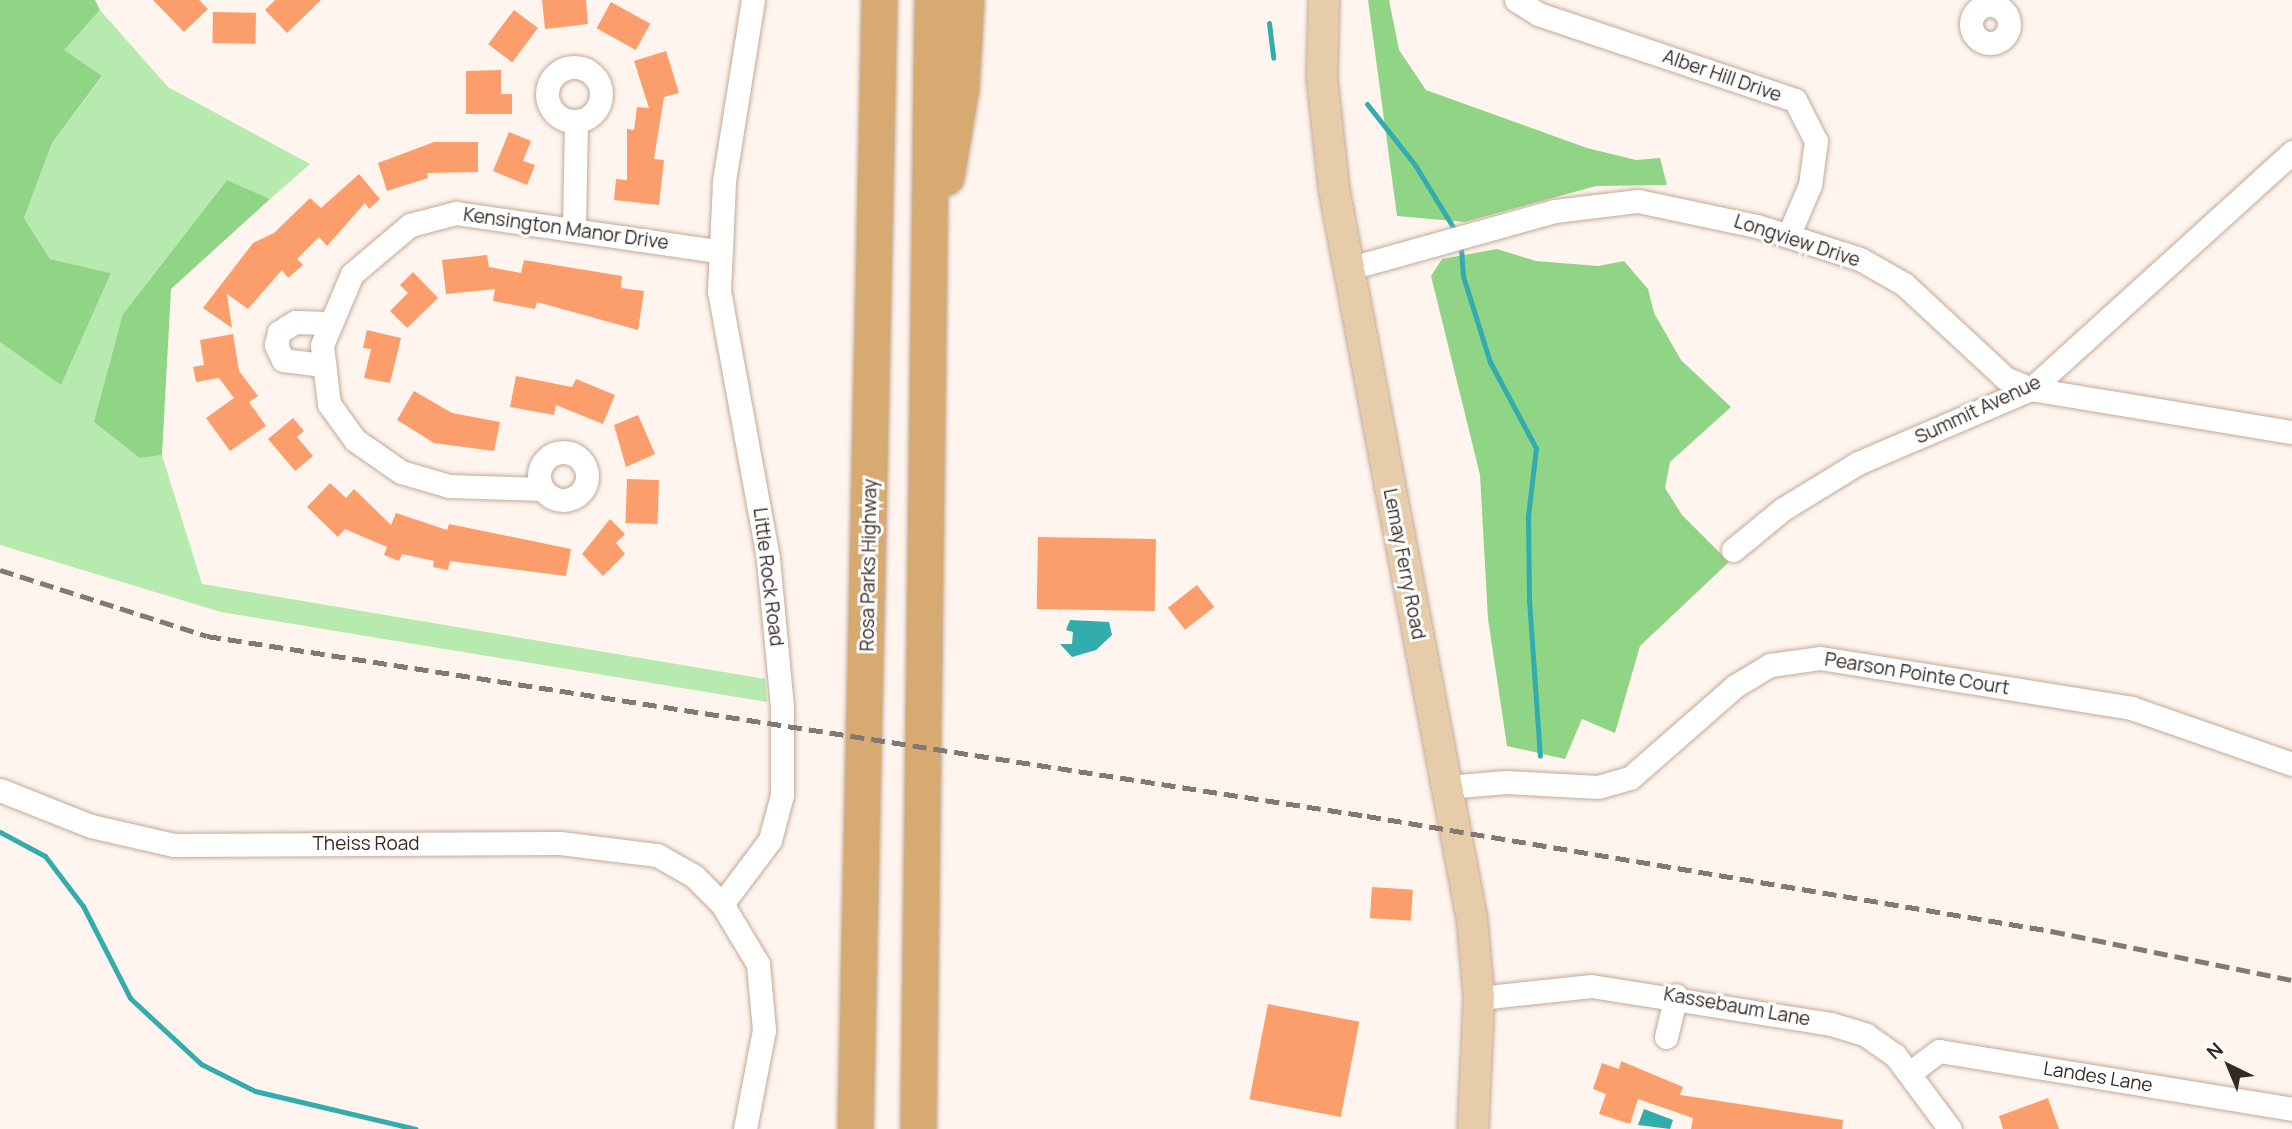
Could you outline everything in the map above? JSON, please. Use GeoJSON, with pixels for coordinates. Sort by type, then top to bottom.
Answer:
{"type":"FeatureCollection","features":[{"type":"Feature","properties":{"kind":"highway","name":"Rosa Parks Highway"},"geometry":{"type":"LineString","coordinates":[[855,1129],[879,0]]}},
{"type":"Feature","properties":{"kind":"highway"},"geometry":{"type":"LineString","coordinates":[[918,1129],[932,0]]}},
{"type":"Feature","properties":{"kind":"highway"},"geometry":{"type":"LineString","coordinates":[[927,287],[961,87],[966,0]]}},
{"type":"Feature","properties":{"kind":"main road","name":"Lemay Ferry Road"},"geometry":{"type":"LineString","coordinates":[[1324,0],[1326,136],[1348,269],[1472,919],[1479,998],[1472,1129]]}},
{"type":"Feature","properties":{"kind":"street","name":"Little Rock Road"},"geometry":{"type":"LineString","coordinates":[[722,904],[770,839],[782,795],[780,683],[768,558],[725,330],[718,251],[753,0]]}},
{"type":"Feature","properties":{"kind":"street","name":"Alber Hill Drive"},"geometry":{"type":"LineString","coordinates":[[1516,0],[1538,14],[1795,100],[1816,141],[1810,185],[1789,234]]}},
{"type":"Feature","properties":{"kind":"street"},"geometry":{"type":"LineString","coordinates":[[574,226],[576,121]]}},
{"type":"Feature","properties":{"kind":"street","name":"Summit Avenue"},"geometry":{"type":"LineString","coordinates":[[1733,550],[1783,509],[1858,463],[2031,390],[2292,152]]}},
{"type":"Feature","properties":{"kind":"street","name":"Longview Drive"},"geometry":{"type":"LineString","coordinates":[[1348,269],[1555,211],[1639,201],[1789,234],[1860,259],[1903,284],[1980,359],[2031,390],[2292,432]]}},
{"type":"Feature","properties":{"kind":"street","name":"Kensington Manor Drive"},"geometry":{"type":"LineString","coordinates":[[542,489],[449,486],[401,472],[372,455],[342,425],[329,404],[323,365],[327,323],[341,290],[365,259],[410,225],[456,213],[574,226],[718,251]]}},
{"type":"Feature","properties":{"kind":"street"},"geometry":{"type":"LineString","coordinates":[[323,365],[283,360],[276,345],[279,332],[295,322],[327,323]]}},
{"type":"Feature","properties":{"kind":"street","name":"Pearson Pointe Court"},"geometry":{"type":"LineString","coordinates":[[1447,787],[1506,782],[1588,788],[1630,778],[1735,686],[1770,665],[1820,657],[2131,708],[2292,764]]}},
{"type":"Feature","properties":{"kind":"street","name":"Theiss Road"},"geometry":{"type":"LineString","coordinates":[[0,790],[91,827],[174,845],[560,843],[633,848],[677,865],[722,904]]}},
{"type":"Feature","properties":{"kind":"street"},"geometry":{"type":"LineString","coordinates":[[722,904],[750,943],[762,982],[764,1030],[745,1129]]}},
{"type":"Feature","properties":{"kind":"street","name":"Kassebaum Lane"},"geometry":{"type":"LineString","coordinates":[[1479,998],[1591,986],[1675,995],[1853,1031],[1895,1055],[1912,1072],[1950,1129]]}},
{"type":"Feature","properties":{"kind":"street"},"geometry":{"type":"LineString","coordinates":[[1666,1037],[1675,995]]}},
{"type":"Feature","properties":{"kind":"street","name":"Landes Lane"},"geometry":{"type":"LineString","coordinates":[[1912,1072],[1939,1051],[2292,1109]]}},
{"type":"Feature","properties":{"kind":"green space"},"geometry":{"type":"Polygon","coordinates":[[[0,0],[95,0],[100,10],[64,50],[102,76],[52,143],[24,218],[50,259],[111,273],[61,385],[0,342],[0,0]]]}},
{"type":"Feature","properties":{"kind":"green space"},"geometry":{"type":"Polygon","coordinates":[[[1368,0],[1389,0],[1399,50],[1426,90],[1587,148],[1636,160],[1660,158],[1667,185],[1596,186],[1465,222],[1397,216],[1368,0]]]}},
{"type":"Feature","properties":{"kind":"green space"},"geometry":{"type":"Polygon","coordinates":[[[100,10],[168,87],[310,164],[270,199],[227,180],[123,314],[140,458],[162,455],[202,584],[765,679],[767,702],[221,612],[0,545],[0,342],[61,384],[111,273],[50,259],[24,218],[52,143],[102,77],[63,50],[100,10]]]}},
{"type":"Feature","properties":{"kind":"green space"},"geometry":{"type":"Polygon","coordinates":[[[227,180],[270,199],[171,289],[162,455],[140,458],[94,422],[123,314],[227,180]]]}},
{"type":"Feature","properties":{"kind":"green space"},"geometry":{"type":"Polygon","coordinates":[[[1497,249],[1536,261],[1598,266],[1624,261],[1648,289],[1654,313],[1681,360],[1731,407],[1670,462],[1665,488],[1682,515],[1729,562],[1640,646],[1615,733],[1582,719],[1565,759],[1507,746],[1488,619],[1480,475],[1431,276],[1442,259],[1497,249]]]}},
{"type":"Feature","properties":{"kind":"water"},"geometry":{"type":"Polygon","coordinates":[[[1070,620],[1109,622],[1112,635],[1096,650],[1072,657],[1060,644],[1072,644],[1073,632],[1066,630],[1070,620]]]}},
{"type":"Feature","properties":{"kind":"water"},"geometry":{"type":"Polygon","coordinates":[[[1644,1109],[1673,1120],[1670,1129],[1638,1125],[1644,1109]]]}},
{"type":"Feature","properties":{"kind":"building"},"geometry":{"type":"Polygon","coordinates":[[[153,0],[199,0],[208,9],[184,32],[153,0]]]}},
{"type":"Feature","properties":{"kind":"building"},"geometry":{"type":"Polygon","coordinates":[[[275,0],[321,0],[287,33],[265,10],[275,0]]]}},
{"type":"Feature","properties":{"kind":"building"},"geometry":{"type":"Polygon","coordinates":[[[542,0],[586,0],[588,24],[545,29],[542,0]]]}},
{"type":"Feature","properties":{"kind":"building"},"geometry":{"type":"Polygon","coordinates":[[[611,2],[650,24],[636,50],[596,28],[611,2]]]}},
{"type":"Feature","properties":{"kind":"building"},"geometry":{"type":"Polygon","coordinates":[[[514,10],[538,28],[512,62],[488,44],[514,10]]]}},
{"type":"Feature","properties":{"kind":"building"},"geometry":{"type":"Polygon","coordinates":[[[213,12],[256,13],[255,44],[212,43],[213,12]]]}},
{"type":"Feature","properties":{"kind":"building"},"geometry":{"type":"Polygon","coordinates":[[[666,51],[679,93],[664,97],[654,159],[664,160],[659,205],[614,200],[616,179],[627,180],[627,129],[634,130],[637,107],[649,108],[634,61],[666,51]]]}},
{"type":"Feature","properties":{"kind":"building"},"geometry":{"type":"Polygon","coordinates":[[[501,70],[501,94],[512,94],[512,114],[466,114],[466,71],[501,70]]]}},
{"type":"Feature","properties":{"kind":"building"},"geometry":{"type":"Polygon","coordinates":[[[509,132],[531,141],[523,161],[535,165],[527,185],[493,171],[509,132]]]}},
{"type":"Feature","properties":{"kind":"building"},"geometry":{"type":"Polygon","coordinates":[[[434,142],[478,142],[478,172],[427,173],[428,178],[387,191],[378,163],[434,142]]]}},
{"type":"Feature","properties":{"kind":"building"},"geometry":{"type":"Polygon","coordinates":[[[359,174],[380,199],[369,209],[365,203],[327,246],[319,237],[297,259],[303,265],[288,278],[282,270],[248,309],[227,294],[232,328],[203,308],[253,243],[274,233],[310,198],[321,208],[359,174]]]}},
{"type":"Feature","properties":{"kind":"building"},"geometry":{"type":"Polygon","coordinates":[[[487,255],[489,267],[521,273],[524,260],[622,276],[621,288],[644,291],[638,330],[537,302],[535,309],[493,301],[495,289],[446,294],[442,260],[487,255]]]}},
{"type":"Feature","properties":{"kind":"building"},"geometry":{"type":"Polygon","coordinates":[[[413,272],[438,298],[407,328],[390,311],[408,293],[400,285],[413,272]]]}},
{"type":"Feature","properties":{"kind":"building"},"geometry":{"type":"Polygon","coordinates":[[[367,330],[401,338],[390,383],[364,378],[371,349],[363,348],[367,330]]]}},
{"type":"Feature","properties":{"kind":"building"},"geometry":{"type":"Polygon","coordinates":[[[233,334],[239,371],[258,396],[249,402],[266,426],[230,451],[206,418],[234,398],[219,378],[196,382],[193,367],[204,365],[200,340],[233,334]]]}},
{"type":"Feature","properties":{"kind":"building"},"geometry":{"type":"Polygon","coordinates":[[[516,376],[572,387],[576,379],[615,395],[603,424],[556,405],[554,415],[510,407],[516,376]]]}},
{"type":"Feature","properties":{"kind":"building"},"geometry":{"type":"Polygon","coordinates":[[[414,391],[452,413],[500,422],[494,451],[434,443],[397,420],[414,391]]]}},
{"type":"Feature","properties":{"kind":"building"},"geometry":{"type":"Polygon","coordinates":[[[638,415],[655,454],[626,467],[614,425],[638,415]]]}},
{"type":"Feature","properties":{"kind":"building"},"geometry":{"type":"Polygon","coordinates":[[[293,418],[304,431],[297,437],[313,456],[295,471],[268,439],[293,418]]]}},
{"type":"Feature","properties":{"kind":"building"},"geometry":{"type":"Polygon","coordinates":[[[627,479],[659,480],[657,524],[625,523],[627,479]]]}},
{"type":"Feature","properties":{"kind":"building"},"geometry":{"type":"Polygon","coordinates":[[[330,483],[346,498],[354,489],[391,525],[396,513],[447,530],[449,524],[571,549],[566,576],[450,561],[448,570],[433,567],[434,561],[402,554],[399,561],[384,555],[387,547],[345,529],[338,537],[307,507],[330,483]]]}},
{"type":"Feature","properties":{"kind":"building"},"geometry":{"type":"Polygon","coordinates":[[[610,519],[625,534],[616,543],[625,554],[603,576],[582,554],[610,519]]]}},
{"type":"Feature","properties":{"kind":"building"},"geometry":{"type":"Polygon","coordinates":[[[1038,537],[1156,539],[1155,611],[1037,609],[1038,537]]]}},
{"type":"Feature","properties":{"kind":"building"},"geometry":{"type":"Polygon","coordinates":[[[1197,585],[1214,607],[1185,630],[1168,608],[1197,585]]]}},
{"type":"Feature","properties":{"kind":"building"},"geometry":{"type":"Polygon","coordinates":[[[1372,887],[1413,890],[1411,921],[1370,918],[1372,887]]]}},
{"type":"Feature","properties":{"kind":"building"},"geometry":{"type":"Polygon","coordinates":[[[1268,1004],[1359,1022],[1341,1117],[1249,1099],[1268,1004]]]}},
{"type":"Feature","properties":{"kind":"building"},"geometry":{"type":"Polygon","coordinates":[[[1621,1061],[1683,1087],[1680,1095],[1843,1120],[1842,1129],[1691,1129],[1693,1118],[1638,1099],[1630,1124],[1599,1114],[1606,1094],[1593,1089],[1602,1063],[1619,1069],[1621,1061]]]}},
{"type":"Feature","properties":{"kind":"building"},"geometry":{"type":"Polygon","coordinates":[[[2048,1098],[2059,1129],[2003,1129],[1999,1116],[2048,1098]]]}},
{"type":"Feature","properties":{"kind":"waterway"},"geometry":{"type":"LineString","coordinates":[[1269,23],[1273,58]]}},
{"type":"Feature","properties":{"kind":"waterway"},"geometry":{"type":"LineString","coordinates":[[1367,104],[1415,165],[1453,227]]}},
{"type":"Feature","properties":{"kind":"waterway"},"geometry":{"type":"LineString","coordinates":[[1461,248],[1463,276],[1490,362],[1536,448],[1528,516],[1529,600],[1540,756]]}},
{"type":"Feature","properties":{"kind":"waterway"},"geometry":{"type":"LineString","coordinates":[[0,832],[45,856],[83,906],[130,998],[201,1064],[255,1091],[416,1129]]}},
{"type":"Feature","properties":{"kind":"railway"},"geometry":{"type":"LineString","coordinates":[[0,570],[207,636],[1367,816],[2051,931],[2292,980]]}}]}
